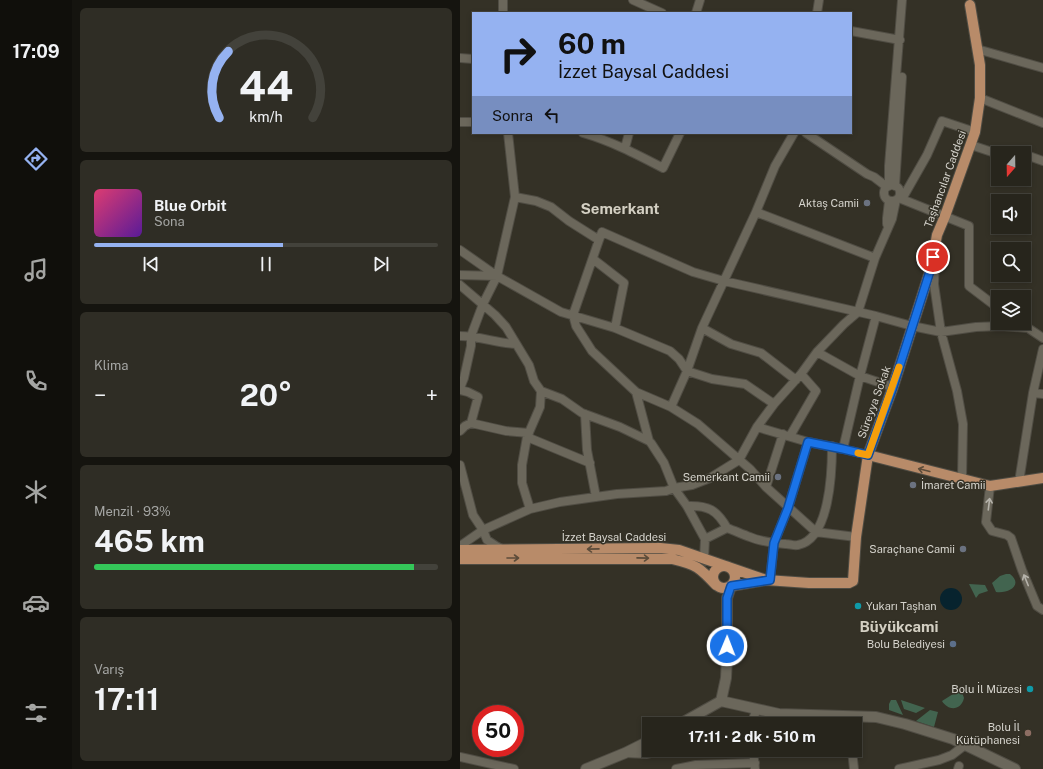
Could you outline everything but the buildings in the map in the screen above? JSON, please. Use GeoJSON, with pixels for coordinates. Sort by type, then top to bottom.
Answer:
{"type":"FeatureCollection","features":[{"type":"Feature","properties":{"kind":"main road","name":"Taşhancılar Caddesi"},"geometry":{"type":"LineString","coordinates":[[937,235],[971,145],[975,132],[980,98],[980,65],[969,2]]}},
{"type":"Feature","properties":{"kind":"main road","name":"Süreyya Sokak"},"geometry":{"type":"LineString","coordinates":[[853,581],[856,537],[868,455],[893,387],[931,268],[937,235]]}},
{"type":"Feature","properties":{"kind":"main road"},"geometry":{"type":"LineString","coordinates":[[868,455],[990,486],[1043,478]]}},
{"type":"Feature","properties":{"kind":"main road"},"geometry":{"type":"LineString","coordinates":[[460,546],[474,554]]}},
{"type":"Feature","properties":{"kind":"main road","name":"İzzet Baysal Caddesi"},"geometry":{"type":"LineString","coordinates":[[460,559],[474,554],[505,550],[660,548],[679,550],[768,580]]}},
{"type":"Feature","properties":{"kind":"main road","name":"İzzet Baysal Caddesi"},"geometry":{"type":"LineString","coordinates":[[474,554],[672,559],[701,569],[716,586]]}},
{"type":"Feature","properties":{"kind":"main road"},"geometry":{"type":"LineString","coordinates":[[720,701],[726,678],[727,598],[731,586],[735,580],[735,576],[733,570],[727,566],[719,566],[713,571],[712,579],[727,598]]}},
{"type":"Feature","properties":{"kind":"main road","name":"İzzet Baysal Caddesi"},"geometry":{"type":"LineString","coordinates":[[731,586],[768,580],[817,583],[849,583],[853,581]]}},
{"type":"Feature","properties":{"kind":"main road"},"geometry":{"type":"LineString","coordinates":[[716,586],[718,588],[731,586]]}},
{"type":"Feature","properties":{"kind":"main road"},"geometry":{"type":"LineString","coordinates":[[692,717],[720,701],[779,714],[816,717]]}},
{"type":"Feature","properties":{"kind":"main road"},"geometry":{"type":"LineString","coordinates":[[862,719],[876,717],[905,724],[952,739],[1015,769]]}},
{"type":"Feature","properties":{"kind":"main road"},"geometry":{"type":"LineString","coordinates":[[586,769],[642,744]]}},
{"type":"Feature","properties":{"kind":"street"},"geometry":{"type":"LineString","coordinates":[[503,0],[503,12]]}},
{"type":"Feature","properties":{"kind":"street"},"geometry":{"type":"LineString","coordinates":[[633,0],[660,12]]}},
{"type":"Feature","properties":{"kind":"street"},"geometry":{"type":"LineString","coordinates":[[696,12],[700,0]]}},
{"type":"Feature","properties":{"kind":"street"},"geometry":{"type":"LineString","coordinates":[[817,12],[819,0]]}},
{"type":"Feature","properties":{"kind":"street"},"geometry":{"type":"LineString","coordinates":[[889,188],[902,0]]}},
{"type":"Feature","properties":{"kind":"street"},"geometry":{"type":"LineString","coordinates":[[908,0],[889,188],[885,197],[897,199],[969,226],[969,286],[991,303]]}},
{"type":"Feature","properties":{"kind":"street"},"geometry":{"type":"LineString","coordinates":[[852,31],[900,40]]}},
{"type":"Feature","properties":{"kind":"street"},"geometry":{"type":"LineString","coordinates":[[977,49],[1043,68]]}},
{"type":"Feature","properties":{"kind":"street"},"geometry":{"type":"LineString","coordinates":[[460,58],[472,59]]}},
{"type":"Feature","properties":{"kind":"street"},"geometry":{"type":"LineString","coordinates":[[980,98],[1043,123]]}},
{"type":"Feature","properties":{"kind":"street"},"geometry":{"type":"LineString","coordinates":[[897,199],[927,155],[942,121],[975,132]]}},
{"type":"Feature","properties":{"kind":"street"},"geometry":{"type":"LineString","coordinates":[[460,122],[472,122]]}},
{"type":"Feature","properties":{"kind":"street"},"geometry":{"type":"LineString","coordinates":[[460,431],[471,423],[478,397],[460,389],[471,346],[471,336],[483,304],[496,276],[515,197],[508,134]]}},
{"type":"Feature","properties":{"kind":"street"},"geometry":{"type":"LineString","coordinates":[[586,134],[604,139],[625,148],[662,168],[679,134]]}},
{"type":"Feature","properties":{"kind":"street"},"geometry":{"type":"LineString","coordinates":[[625,148],[629,134]]}},
{"type":"Feature","properties":{"kind":"street"},"geometry":{"type":"LineString","coordinates":[[670,406],[687,371],[702,328],[756,212],[775,166],[793,134]]}},
{"type":"Feature","properties":{"kind":"street"},"geometry":{"type":"LineString","coordinates":[[460,546],[483,530],[530,509],[560,502],[617,494],[666,491],[692,485],[710,478],[739,460],[757,427],[774,404],[798,377],[817,352],[858,312],[875,258],[887,227],[892,219],[900,192],[889,188],[807,134]]}},
{"type":"Feature","properties":{"kind":"street"},"geometry":{"type":"LineString","coordinates":[[971,145],[991,152]]}},
{"type":"Feature","properties":{"kind":"street"},"geometry":{"type":"LineString","coordinates":[[1031,157],[1043,161]]}},
{"type":"Feature","properties":{"kind":"street"},"geometry":{"type":"LineString","coordinates":[[515,197],[536,201],[551,208],[599,240]]}},
{"type":"Feature","properties":{"kind":"street"},"geometry":{"type":"LineString","coordinates":[[756,212],[875,258]]}},
{"type":"Feature","properties":{"kind":"street"},"geometry":{"type":"LineString","coordinates":[[856,537],[816,532],[788,508],[750,470],[698,424],[670,406],[636,392],[592,351],[576,326],[573,315],[602,232],[693,272],[724,281],[941,332],[991,326]]}},
{"type":"Feature","properties":{"kind":"street","name":"Taşhancılar Caddesi"},"geometry":{"type":"LineString","coordinates":[[937,235],[934,284],[941,332],[957,391],[963,424],[962,479]]}},
{"type":"Feature","properties":{"kind":"street"},"geometry":{"type":"LineString","coordinates":[[460,250],[496,276],[561,312],[615,328],[670,351],[679,359],[687,371],[712,379],[745,384],[774,404]]}},
{"type":"Feature","properties":{"kind":"street"},"geometry":{"type":"LineString","coordinates":[[593,259],[624,283],[615,328]]}},
{"type":"Feature","properties":{"kind":"street"},"geometry":{"type":"LineString","coordinates":[[460,275],[496,276]]}},
{"type":"Feature","properties":{"kind":"street"},"geometry":{"type":"LineString","coordinates":[[460,285],[483,304],[506,327],[529,365],[534,381],[541,391],[562,399],[585,414],[620,427],[649,441]]}},
{"type":"Feature","properties":{"kind":"street"},"geometry":{"type":"LineString","coordinates":[[843,449],[876,316]]}},
{"type":"Feature","properties":{"kind":"street"},"geometry":{"type":"LineString","coordinates":[[702,328],[731,344],[760,353],[798,377],[816,391],[786,435],[766,487]]}},
{"type":"Feature","properties":{"kind":"street"},"geometry":{"type":"LineString","coordinates":[[1031,330],[1042,335]]}},
{"type":"Feature","properties":{"kind":"street"},"geometry":{"type":"LineString","coordinates":[[460,336],[471,336],[502,343],[516,344]]}},
{"type":"Feature","properties":{"kind":"street"},"geometry":{"type":"LineString","coordinates":[[1019,482],[1033,393],[1043,349]]}},
{"type":"Feature","properties":{"kind":"street"},"geometry":{"type":"LineString","coordinates":[[817,352],[860,376],[893,387]]}},
{"type":"Feature","properties":{"kind":"street"},"geometry":{"type":"LineString","coordinates":[[530,509],[522,483],[522,465],[528,435],[540,407],[541,391]]}},
{"type":"Feature","properties":{"kind":"street"},"geometry":{"type":"LineString","coordinates":[[636,392],[649,441],[664,463],[674,488],[687,506],[705,539],[704,559]]}},
{"type":"Feature","properties":{"kind":"street"},"geometry":{"type":"LineString","coordinates":[[1033,393],[1043,394]]}},
{"type":"Feature","properties":{"kind":"street"},"geometry":{"type":"LineString","coordinates":[[585,414],[585,432],[596,497]]}},
{"type":"Feature","properties":{"kind":"street"},"geometry":{"type":"LineString","coordinates":[[460,420],[528,435],[590,463]]}},
{"type":"Feature","properties":{"kind":"street"},"geometry":{"type":"LineString","coordinates":[[757,427],[808,442],[868,455]]}},
{"type":"Feature","properties":{"kind":"street"},"geometry":{"type":"LineString","coordinates":[[768,580],[774,543],[788,508],[808,442]]}},
{"type":"Feature","properties":{"kind":"street"},"geometry":{"type":"LineString","coordinates":[[687,506],[696,505],[710,508],[721,517],[727,528],[751,538],[774,543],[797,545],[808,541],[816,532],[826,508],[832,467],[832,446]]}},
{"type":"Feature","properties":{"kind":"street"},"geometry":{"type":"LineString","coordinates":[[460,465],[473,515],[483,530],[487,540],[505,550]]}},
{"type":"Feature","properties":{"kind":"street"},"geometry":{"type":"LineString","coordinates":[[990,486],[986,522],[992,531],[1007,535],[1011,538],[1022,570],[1040,608]]}},
{"type":"Feature","properties":{"kind":"street"},"geometry":{"type":"LineString","coordinates":[[705,539],[727,528]]}},
{"type":"Feature","properties":{"kind":"street"},"geometry":{"type":"LineString","coordinates":[[474,554],[476,540],[483,530]]}},
{"type":"Feature","properties":{"kind":"street"},"geometry":{"type":"LineString","coordinates":[[754,717],[757,709]]}},
{"type":"Feature","properties":{"kind":"street"},"geometry":{"type":"LineString","coordinates":[[899,769],[939,760],[952,755],[965,745]]}},
{"type":"Feature","properties":{"kind":"street"},"geometry":{"type":"LineString","coordinates":[[624,753],[642,754]]}},
{"type":"Feature","properties":{"kind":"street"},"geometry":{"type":"LineString","coordinates":[[460,757],[514,769]]}},
{"type":"Feature","properties":{"kind":"street"},"geometry":{"type":"LineString","coordinates":[[853,757],[854,769]]}},
{"type":"Feature","properties":{"kind":"street"},"geometry":{"type":"LineString","coordinates":[[676,769],[696,765],[755,766]]}},
{"type":"Feature","properties":{"kind":"green space"},"geometry":{"type":"Polygon","coordinates":[[[1010,574],[1014,578],[1015,585],[1013,588],[1005,592],[996,592],[992,583],[1000,576],[1010,574]]]}},
{"type":"Feature","properties":{"kind":"green space"},"geometry":{"type":"Polygon","coordinates":[[[969,584],[985,585],[988,591],[979,594],[976,598],[969,584]]]}},
{"type":"Feature","properties":{"kind":"green space"},"geometry":{"type":"Polygon","coordinates":[[[961,689],[964,698],[957,707],[948,707],[942,701],[961,689]]]}},
{"type":"Feature","properties":{"kind":"green space"},"geometry":{"type":"Polygon","coordinates":[[[891,700],[896,700],[903,715],[889,710],[891,700]]]}},
{"type":"Feature","properties":{"kind":"green space"},"geometry":{"type":"Polygon","coordinates":[[[901,700],[925,708],[916,713],[904,709],[901,700]]]}},
{"type":"Feature","properties":{"kind":"green space"},"geometry":{"type":"Polygon","coordinates":[[[930,710],[938,712],[934,727],[916,721],[930,710]]]}},
{"type":"Feature","properties":{"kind":"water"},"geometry":{"type":"Polygon","coordinates":[[[951,588],[959,591],[962,599],[959,607],[951,610],[943,607],[940,599],[943,591],[951,588]]]}},
{"type":"Feature","properties":{"kind":"slow traffic"},"geometry":{"type":"LineString","coordinates":[[858,453],[868,455],[899,367]]}},
{"type":"Feature","properties":{"kind":"place","name":"Aktaş Camii"},"geometry":{"type":"Point","coordinates":[867,203]}},
{"type":"Feature","properties":{"kind":"place","name":"Semerkant Camii"},"geometry":{"type":"Point","coordinates":[778,477]}},
{"type":"Feature","properties":{"kind":"place","name":"İmaret Camii"},"geometry":{"type":"Point","coordinates":[913,485]}},
{"type":"Feature","properties":{"kind":"place","name":"Saraçhane Camii"},"geometry":{"type":"Point","coordinates":[963,549]}},
{"type":"Feature","properties":{"kind":"place","name":"Yukarı Taşhan"},"geometry":{"type":"Point","coordinates":[858,606]}},
{"type":"Feature","properties":{"kind":"place","name":"Bolu Belediyesi"},"geometry":{"type":"Point","coordinates":[953,644]}},
{"type":"Feature","properties":{"kind":"place","name":"Bolu İl Müzesi"},"geometry":{"type":"Point","coordinates":[1030,689]}},
{"type":"Feature","properties":{"kind":"place","name":"Bolu İl Kütüphanesi"},"geometry":{"type":"Point","coordinates":[1028,733]}},
{"type":"Feature","properties":{"kind":"district","name":"Semerkant"},"geometry":{"type":"Point","coordinates":[620,208]}},
{"type":"Feature","properties":{"kind":"district","name":"Büyükcami"},"geometry":{"type":"Point","coordinates":[899,626]}},
{"type":"Feature","properties":{"kind":"route"},"geometry":{"type":"LineString","coordinates":[[727,646],[727,598],[731,586],[770,580],[774,543],[788,508],[808,442],[868,455],[893,387],[931,268],[933,257]]}}]}
